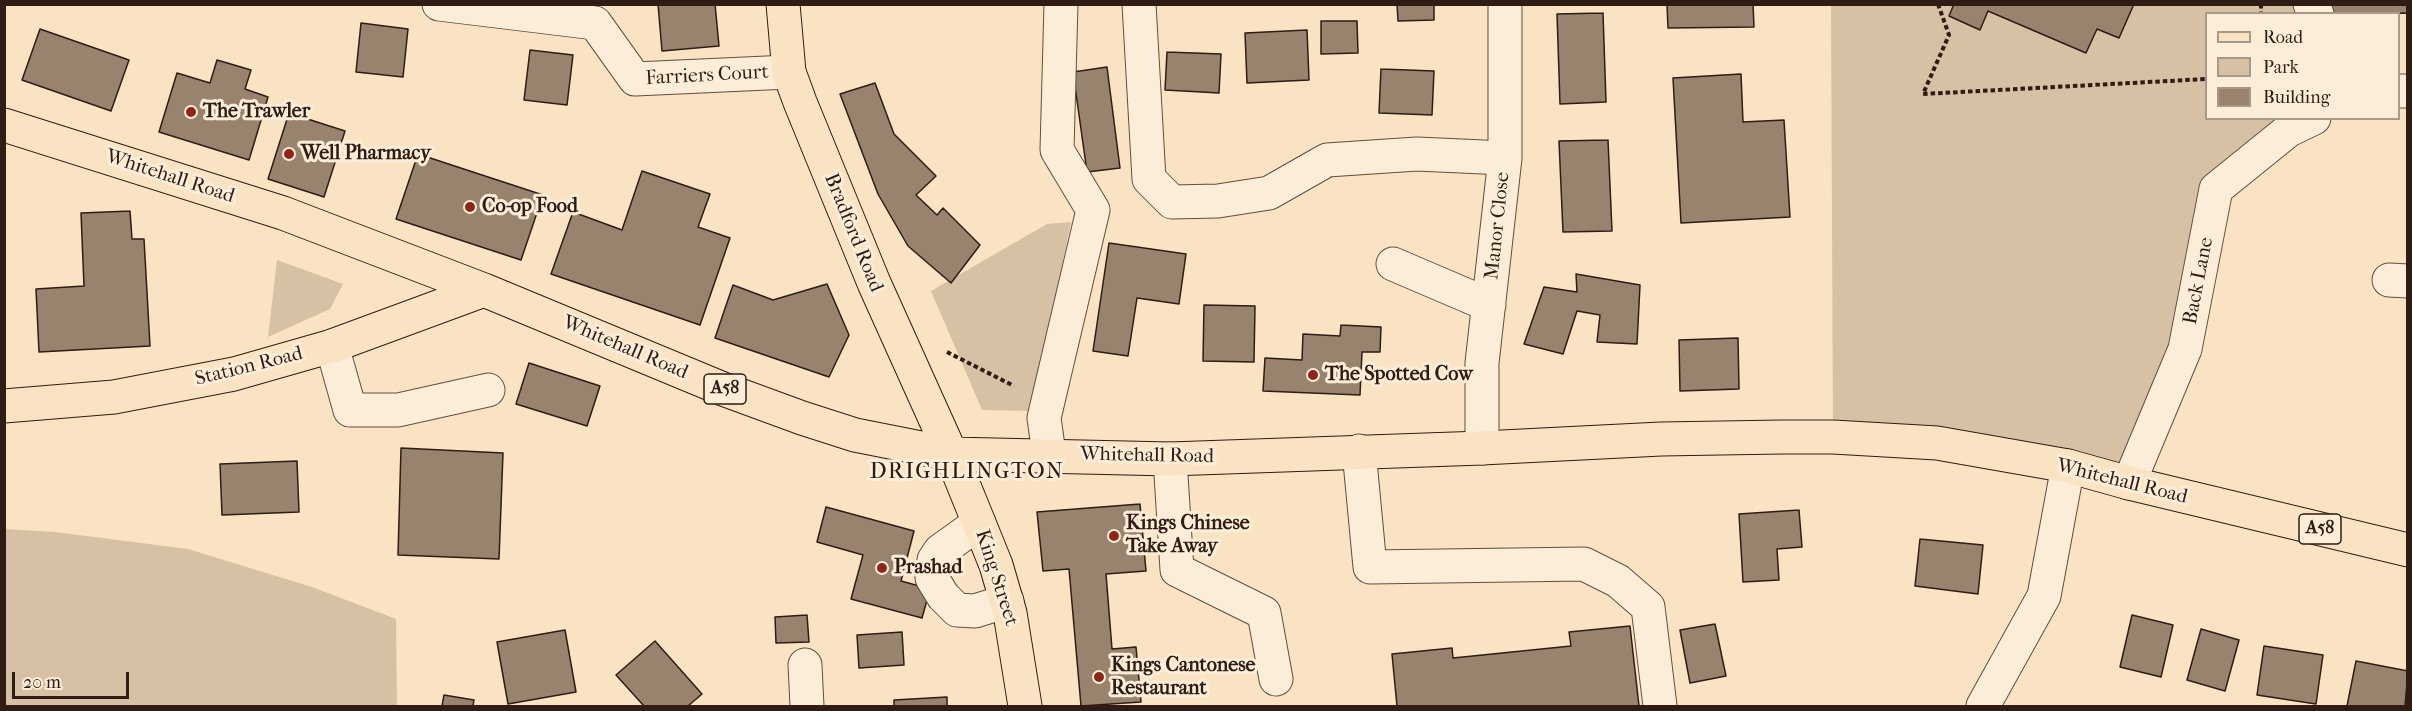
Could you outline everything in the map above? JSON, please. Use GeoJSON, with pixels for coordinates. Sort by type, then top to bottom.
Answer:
{"type":"FeatureCollection","features":[{"type":"Feature","properties":{"kind":"main road","name":"Bradford Road"},"geometry":{"type":"LineString","coordinates":[[783,4],[789,72],[874,283],[951,454]]}},
{"type":"Feature","properties":{"kind":"main road","name":"Whitehall Road"},"geometry":{"type":"LineString","coordinates":[[4,125],[283,213],[484,290],[723,389],[802,418],[855,435],[951,454],[1048,454],[1170,459],[1661,439],[1833,437],[1937,443],[2068,466],[2129,483],[2408,550]]}},
{"type":"Feature","properties":{"kind":"main road","name":"Station Road"},"geometry":{"type":"LineString","coordinates":[[4,406],[114,397],[234,374],[332,346],[484,290]]}},
{"type":"Feature","properties":{"kind":"main road","name":"King Street"},"geometry":{"type":"LineString","coordinates":[[951,454],[996,565],[1007,601],[1025,706]]}},
{"type":"Feature","properties":{"kind":"street","name":"Farriers Court"},"geometry":{"type":"LineString","coordinates":[[439,4],[596,14],[636,79],[789,72]]}},
{"type":"Feature","properties":{"kind":"street"},"geometry":{"type":"LineString","coordinates":[[1048,454],[1044,418],[1093,210],[1057,150],[1061,4]]}},
{"type":"Feature","properties":{"kind":"street"},"geometry":{"type":"LineString","coordinates":[[1139,4],[1149,179],[1172,202],[1218,201],[1269,194],[1327,160],[1417,154],[1505,159]]}},
{"type":"Feature","properties":{"kind":"street","name":"Manor Close"},"geometry":{"type":"LineString","coordinates":[[1482,448],[1482,363],[1505,159],[1505,4]]}},
{"type":"Feature","properties":{"kind":"street","name":"Back Lane"},"geometry":{"type":"LineString","coordinates":[[2129,483],[2186,349],[2216,189],[2289,130],[2310,120]]}},
{"type":"Feature","properties":{"kind":"street"},"geometry":{"type":"LineString","coordinates":[[1393,264],[1489,305]]}},
{"type":"Feature","properties":{"kind":"street"},"geometry":{"type":"LineString","coordinates":[[332,346],[350,410],[398,410],[488,390]]}},
{"type":"Feature","properties":{"kind":"street"},"geometry":{"type":"LineString","coordinates":[[1359,451],[1370,567],[1584,564],[1618,582],[1648,607],[1660,706]]}},
{"type":"Feature","properties":{"kind":"street"},"geometry":{"type":"LineString","coordinates":[[1170,459],[1177,570],[1264,614],[1276,679]]}},
{"type":"Feature","properties":{"kind":"street"},"geometry":{"type":"LineString","coordinates":[[1983,706],[2044,596],[2068,466]]}},
{"type":"Feature","properties":{"kind":"street"},"geometry":{"type":"LineString","coordinates":[[979,523],[940,551],[934,560],[932,578],[943,596],[957,610],[975,611],[1007,601]]}},
{"type":"Feature","properties":{"kind":"street"},"geometry":{"type":"LineString","coordinates":[[805,665],[807,706]]}},
{"type":"Feature","properties":{"kind":"path"},"geometry":{"type":"LineString","coordinates":[[1938,4],[1949,35],[1923,94],[2205,79]]}},
{"type":"Feature","properties":{"kind":"path"},"geometry":{"type":"LineString","coordinates":[[947,352],[1048,403]]}},
{"type":"Feature","properties":{"kind":"green space"},"geometry":{"type":"Polygon","coordinates":[[[2310,4],[2316,12],[2205,12],[2205,120],[2313,120],[2216,189],[2129,483],[1833,437],[1831,5],[2310,4]]]}},
{"type":"Feature","properties":{"kind":"green space"},"geometry":{"type":"Polygon","coordinates":[[[1071,222],[1032,411],[982,410],[931,291],[1047,224],[1071,222]]]}},
{"type":"Feature","properties":{"kind":"green space"},"geometry":{"type":"Polygon","coordinates":[[[277,260],[343,284],[330,309],[268,337],[277,260]]]}},
{"type":"Feature","properties":{"kind":"green space"},"geometry":{"type":"Polygon","coordinates":[[[4,529],[55,532],[188,549],[312,587],[396,619],[397,706],[5,706],[4,529]]]}},
{"type":"Feature","properties":{"kind":"building"},"geometry":{"type":"Polygon","coordinates":[[[658,4],[715,4],[719,46],[662,51],[658,4]]]}},
{"type":"Feature","properties":{"kind":"building"},"geometry":{"type":"Polygon","coordinates":[[[1397,4],[1434,4],[1434,20],[1398,21],[1397,4]]]}},
{"type":"Feature","properties":{"kind":"building"},"geometry":{"type":"Polygon","coordinates":[[[1667,4],[1753,4],[1754,27],[1668,28],[1667,4]]]}},
{"type":"Feature","properties":{"kind":"building"},"geometry":{"type":"Polygon","coordinates":[[[1954,4],[2134,4],[2119,38],[2097,29],[2086,53],[1988,11],[1980,30],[1949,16],[1954,4]]]}},
{"type":"Feature","properties":{"kind":"building"},"geometry":{"type":"Polygon","coordinates":[[[2329,4],[2408,4],[2408,22],[2407,13],[2400,12],[2330,12],[2329,4]]]}},
{"type":"Feature","properties":{"kind":"building"},"geometry":{"type":"Polygon","coordinates":[[[1603,13],[1606,102],[1560,104],[1557,14],[1603,13]]]}},
{"type":"Feature","properties":{"kind":"building"},"geometry":{"type":"Polygon","coordinates":[[[1321,21],[1357,21],[1358,53],[1321,54],[1321,21]]]}},
{"type":"Feature","properties":{"kind":"building"},"geometry":{"type":"Polygon","coordinates":[[[361,23],[408,29],[403,77],[356,72],[361,23]]]}},
{"type":"Feature","properties":{"kind":"building"},"geometry":{"type":"Polygon","coordinates":[[[40,29],[129,60],[111,111],[22,80],[40,29]]]}},
{"type":"Feature","properties":{"kind":"building"},"geometry":{"type":"Polygon","coordinates":[[[1307,30],[1309,80],[1247,83],[1245,33],[1307,30]]]}},
{"type":"Feature","properties":{"kind":"building"},"geometry":{"type":"Polygon","coordinates":[[[530,50],[573,55],[567,105],[524,100],[530,50]]]}},
{"type":"Feature","properties":{"kind":"building"},"geometry":{"type":"Polygon","coordinates":[[[1167,52],[1221,54],[1219,93],[1165,90],[1167,52]]]}},
{"type":"Feature","properties":{"kind":"building"},"geometry":{"type":"Polygon","coordinates":[[[217,60],[251,70],[245,89],[268,97],[249,160],[159,132],[177,73],[210,83],[217,60]]]}},
{"type":"Feature","properties":{"kind":"building"},"geometry":{"type":"Polygon","coordinates":[[[1107,67],[1120,168],[1087,172],[1073,72],[1107,67]]]}},
{"type":"Feature","properties":{"kind":"building"},"geometry":{"type":"Polygon","coordinates":[[[1381,69],[1434,71],[1432,115],[1379,113],[1381,69]]]}},
{"type":"Feature","properties":{"kind":"building"},"geometry":{"type":"Polygon","coordinates":[[[1741,74],[1743,122],[1784,120],[1790,217],[1681,223],[1673,78],[1741,74]]]}},
{"type":"Feature","properties":{"kind":"building"},"geometry":{"type":"Polygon","coordinates":[[[875,83],[894,134],[936,176],[916,195],[937,215],[943,208],[980,245],[951,283],[908,246],[878,194],[840,94],[875,83]]]}},
{"type":"Feature","properties":{"kind":"building"},"geometry":{"type":"Polygon","coordinates":[[[289,113],[345,131],[324,197],[268,179],[289,113]]]}},
{"type":"Feature","properties":{"kind":"building"},"geometry":{"type":"Polygon","coordinates":[[[1608,140],[1612,231],[1563,232],[1559,141],[1608,140]]]}},
{"type":"Feature","properties":{"kind":"building","name":"Co-op Food"},"geometry":{"type":"Polygon","coordinates":[[[418,154],[543,195],[521,260],[396,219],[418,154]]]}},
{"type":"Feature","properties":{"kind":"building"},"geometry":{"type":"Polygon","coordinates":[[[642,171],[710,194],[698,227],[730,238],[700,325],[551,274],[573,212],[622,230],[642,171]]]}},
{"type":"Feature","properties":{"kind":"building"},"geometry":{"type":"Polygon","coordinates":[[[130,211],[132,239],[144,239],[150,346],[39,352],[36,289],[84,286],[81,213],[130,211]]]}},
{"type":"Feature","properties":{"kind":"building"},"geometry":{"type":"Polygon","coordinates":[[[1109,243],[1186,254],[1179,304],[1137,298],[1128,356],[1093,351],[1109,243]]]}},
{"type":"Feature","properties":{"kind":"building"},"geometry":{"type":"Polygon","coordinates":[[[1576,274],[1640,285],[1637,344],[1597,342],[1600,315],[1577,311],[1563,354],[1524,344],[1544,287],[1577,292],[1576,274]]]}},
{"type":"Feature","properties":{"kind":"building"},"geometry":{"type":"Polygon","coordinates":[[[827,284],[849,335],[829,377],[715,338],[733,285],[773,300],[827,284]]]}},
{"type":"Feature","properties":{"kind":"building"},"geometry":{"type":"Polygon","coordinates":[[[1204,305],[1255,306],[1254,362],[1203,361],[1204,305]]]}},
{"type":"Feature","properties":{"kind":"building","name":"The Spotted Cow"},"geometry":{"type":"Polygon","coordinates":[[[1341,325],[1381,327],[1380,352],[1362,352],[1360,395],[1263,391],[1265,358],[1302,360],[1303,334],[1340,336],[1341,325]]]}},
{"type":"Feature","properties":{"kind":"building"},"geometry":{"type":"Polygon","coordinates":[[[1738,338],[1739,389],[1680,391],[1679,340],[1738,338]]]}},
{"type":"Feature","properties":{"kind":"building"},"geometry":{"type":"Polygon","coordinates":[[[529,363],[600,386],[587,426],[516,404],[529,363]]]}},
{"type":"Feature","properties":{"kind":"building"},"geometry":{"type":"Polygon","coordinates":[[[401,448],[503,453],[499,559],[398,555],[401,448]]]}},
{"type":"Feature","properties":{"kind":"building"},"geometry":{"type":"Polygon","coordinates":[[[297,461],[299,512],[222,515],[220,464],[297,461]]]}},
{"type":"Feature","properties":{"kind":"building"},"geometry":{"type":"Polygon","coordinates":[[[1140,504],[1146,571],[1106,574],[1112,649],[1136,647],[1141,702],[1081,706],[1069,569],[1043,571],[1037,512],[1140,504]]]}},
{"type":"Feature","properties":{"kind":"building","name":"Prashad"},"geometry":{"type":"Polygon","coordinates":[[[826,507],[914,531],[901,581],[930,589],[922,618],[851,599],[863,555],[817,542],[826,507]]]}},
{"type":"Feature","properties":{"kind":"building"},"geometry":{"type":"Polygon","coordinates":[[[1799,510],[1802,547],[1777,549],[1779,580],[1743,582],[1739,514],[1799,510]]]}},
{"type":"Feature","properties":{"kind":"building"},"geometry":{"type":"Polygon","coordinates":[[[1920,539],[1983,545],[1978,594],[1915,586],[1920,539]]]}},
{"type":"Feature","properties":{"kind":"building"},"geometry":{"type":"Polygon","coordinates":[[[807,615],[809,642],[776,643],[775,617],[807,615]]]}},
{"type":"Feature","properties":{"kind":"building"},"geometry":{"type":"Polygon","coordinates":[[[2132,615],[2173,625],[2161,677],[2120,667],[2132,615]]]}},
{"type":"Feature","properties":{"kind":"building"},"geometry":{"type":"Polygon","coordinates":[[[1715,624],[1726,676],[1690,683],[1680,630],[1715,624]]]}},
{"type":"Feature","properties":{"kind":"building"},"geometry":{"type":"Polygon","coordinates":[[[1630,626],[1639,706],[1397,706],[1392,654],[1452,648],[1453,658],[1571,646],[1569,632],[1630,626]]]}},
{"type":"Feature","properties":{"kind":"building"},"geometry":{"type":"Polygon","coordinates":[[[2201,629],[2239,640],[2225,691],[2187,680],[2201,629]]]}},
{"type":"Feature","properties":{"kind":"building"},"geometry":{"type":"Polygon","coordinates":[[[565,630],[576,692],[508,704],[497,642],[565,630]]]}},
{"type":"Feature","properties":{"kind":"building"},"geometry":{"type":"Polygon","coordinates":[[[902,632],[904,665],[859,668],[857,635],[902,632]]]}},
{"type":"Feature","properties":{"kind":"building"},"geometry":{"type":"Polygon","coordinates":[[[655,641],[702,694],[688,706],[644,706],[616,675],[655,641]]]}},
{"type":"Feature","properties":{"kind":"building"},"geometry":{"type":"Polygon","coordinates":[[[2264,646],[2323,655],[2316,704],[2257,695],[2264,646]]]}},
{"type":"Feature","properties":{"kind":"building"},"geometry":{"type":"Polygon","coordinates":[[[2356,661],[2408,671],[2405,706],[2347,706],[2356,661]]]}},
{"type":"Feature","properties":{"kind":"building"},"geometry":{"type":"Polygon","coordinates":[[[444,695],[474,700],[473,706],[442,706],[444,695]]]}},
{"type":"Feature","properties":{"kind":"building"},"geometry":{"type":"Polygon","coordinates":[[[947,697],[947,706],[894,706],[894,700],[947,697]]]}},
{"type":"Feature","properties":{"kind":"place","name":"The Trawler"},"geometry":{"type":"Point","coordinates":[191,112]}},
{"type":"Feature","properties":{"kind":"place","name":"Well Pharmacy"},"geometry":{"type":"Point","coordinates":[289,154]}},
{"type":"Feature","properties":{"kind":"place","name":"Co-op Food"},"geometry":{"type":"Point","coordinates":[470,207]}},
{"type":"Feature","properties":{"kind":"place","name":"The Spotted Cow"},"geometry":{"type":"Point","coordinates":[1313,375]}},
{"type":"Feature","properties":{"kind":"place","name":"Kings Chinese Take Away"},"geometry":{"type":"Point","coordinates":[1114,536]}},
{"type":"Feature","properties":{"kind":"place","name":"Prashad"},"geometry":{"type":"Point","coordinates":[882,568]}},
{"type":"Feature","properties":{"kind":"place","name":"Kings Cantonese Restaurant"},"geometry":{"type":"Point","coordinates":[1099,677]}},
{"type":"Feature","properties":{"kind":"district","name":"DRIGHLINGTON"},"geometry":{"type":"Point","coordinates":[967,473]}}]}
